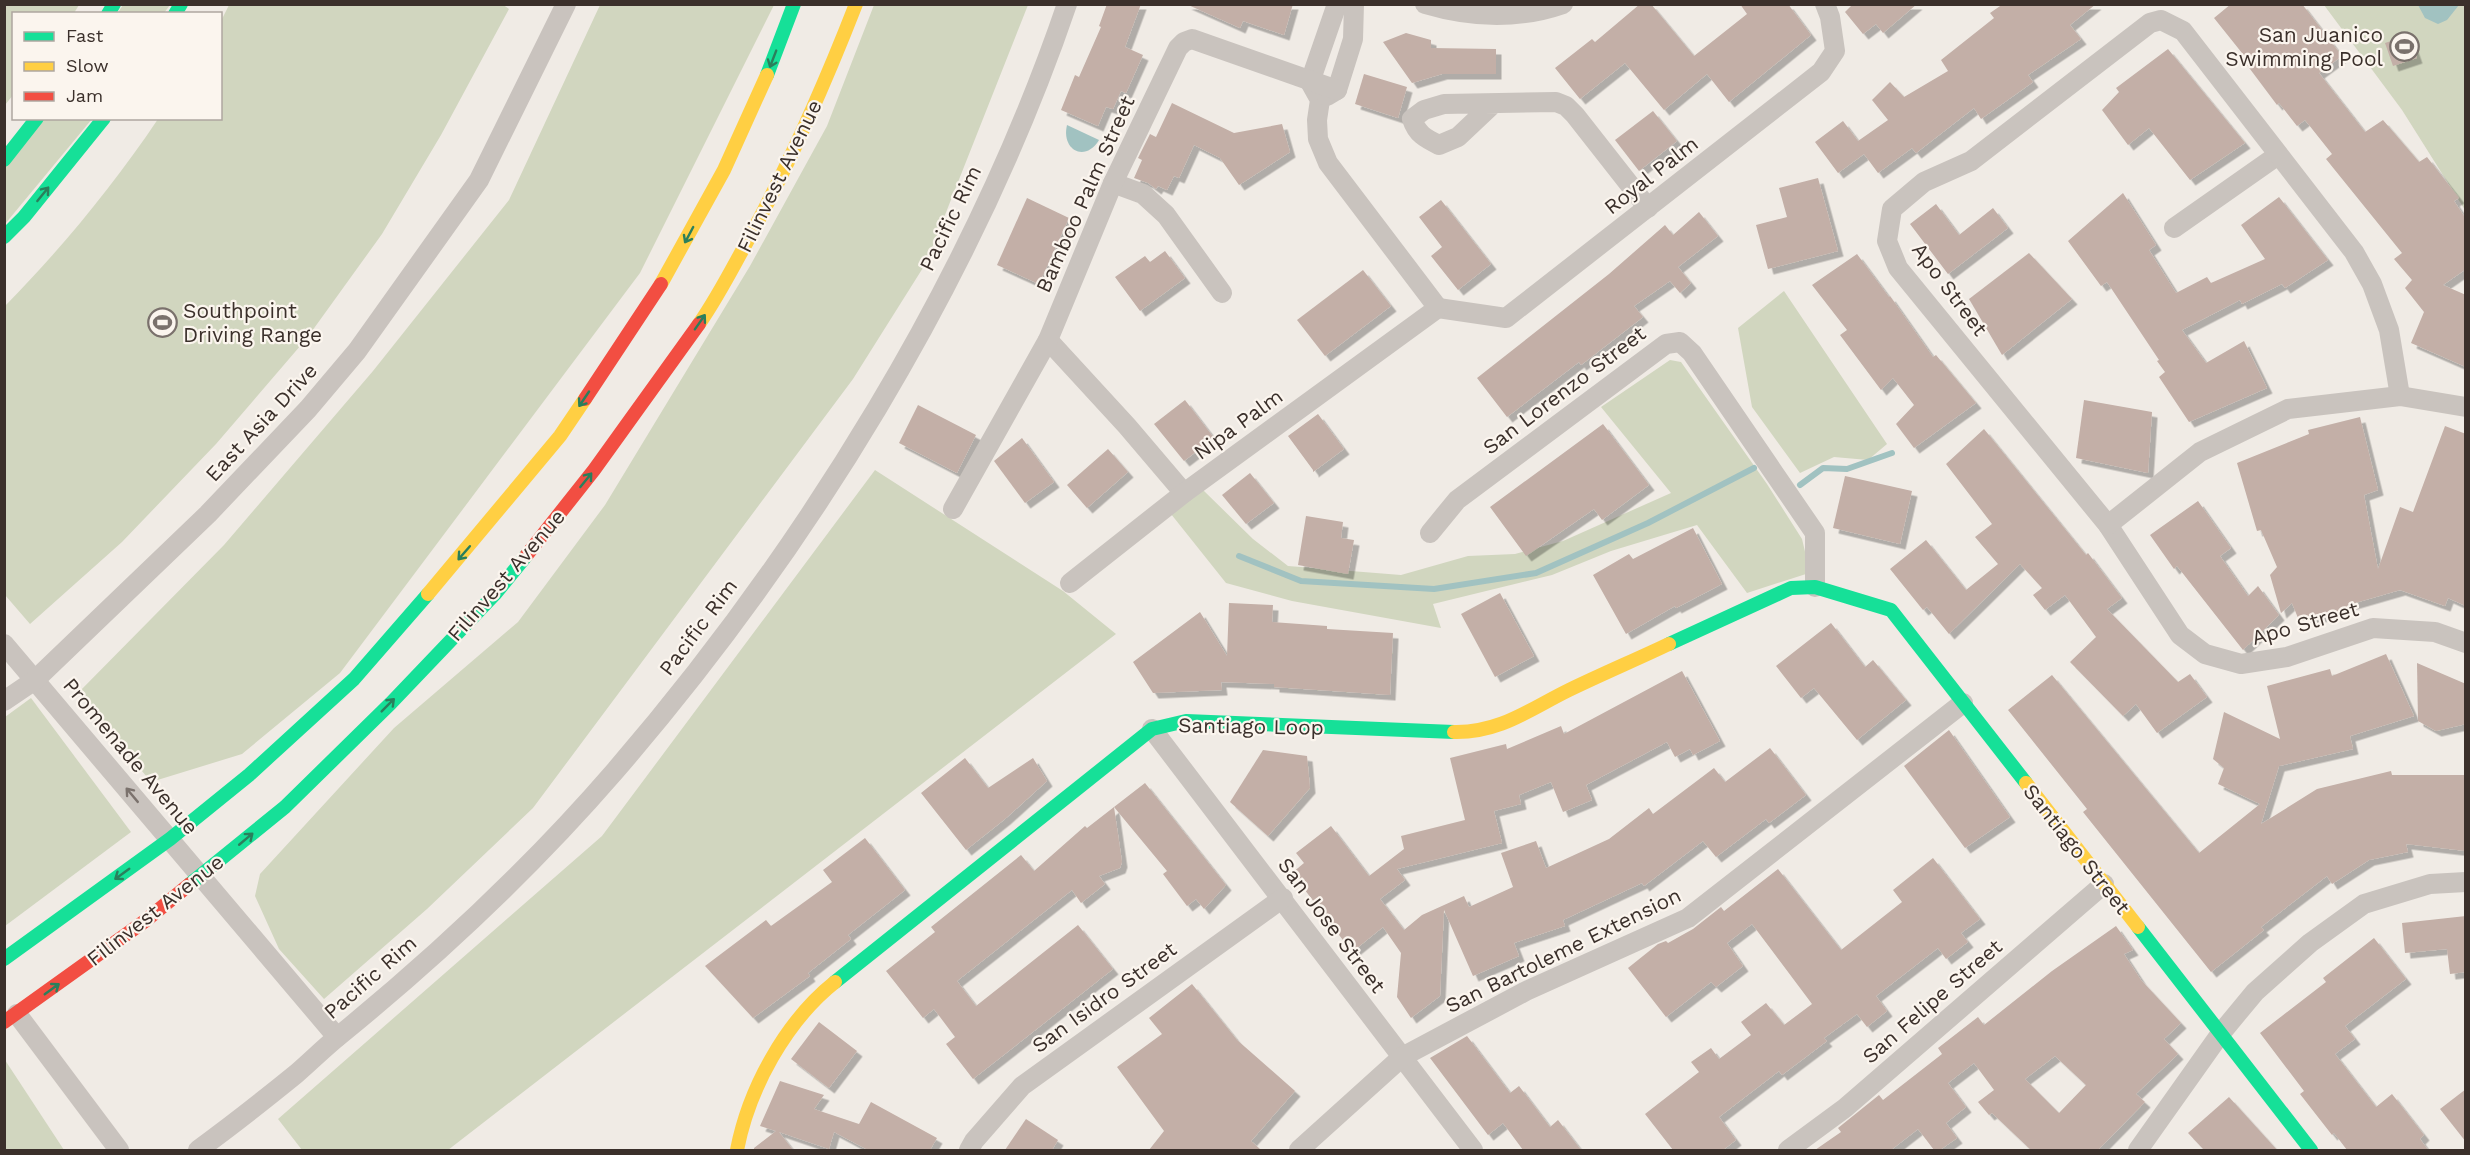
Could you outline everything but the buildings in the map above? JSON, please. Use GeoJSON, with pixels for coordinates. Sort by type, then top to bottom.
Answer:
{"type":"FeatureCollection","features":[{"type":"Feature","properties":{"kind":"main road"},"geometry":{"type":"LineString","coordinates":[[4,959],[170,839],[249,776],[354,679],[467,550],[560,436],[671,269],[723,170],[769,70],[794,4]]}},
{"type":"Feature","properties":{"kind":"main road","name":"Filinvest Avenue"},"geometry":{"type":"LineString","coordinates":[[11,1018],[201,876],[285,807],[399,695],[495,594],[594,470],[717,298],[777,185],[824,86],[856,4]]}},
{"type":"Feature","properties":{"kind":"main road"},"geometry":{"type":"LineString","coordinates":[[4,160],[35,120]]}},
{"type":"Feature","properties":{"kind":"main road"},"geometry":{"type":"LineString","coordinates":[[4,237],[24,217],[102,120]]}},
{"type":"Feature","properties":{"kind":"main road","name":"Santiago Street"},"geometry":{"type":"LineString","coordinates":[[1815,586],[1891,610],[2311,1150]]}},
{"type":"Feature","properties":{"kind":"main road","name":"Santiago Loop"},"geometry":{"type":"LineString","coordinates":[[737,1150],[743,1120],[778,1048],[819,996],[1152,729],[1186,721],[1464,732],[1509,723],[1567,691],[1791,588],[1815,586]]}},
{"type":"Feature","properties":{"kind":"street","name":"East Asia Drive"},"geometry":{"type":"LineString","coordinates":[[4,701],[34,680],[208,514],[308,410],[357,351],[479,180],[566,4]]}},
{"type":"Feature","properties":{"kind":"street","name":"Pacific Rim"},"geometry":{"type":"LineString","coordinates":[[198,1150],[292,1077],[368,1013],[470,921],[614,772],[671,702],[798,534],[882,399],[977,221],[1026,111],[1067,4]]}},
{"type":"Feature","properties":{"kind":"street"},"geometry":{"type":"LineString","coordinates":[[1328,95],[1310,82],[1337,4]]}},
{"type":"Feature","properties":{"kind":"street"},"geometry":{"type":"LineString","coordinates":[[1354,4],[1353,39],[1317,120],[1318,139],[1329,163],[1438,308]]}},
{"type":"Feature","properties":{"kind":"street"},"geometry":{"type":"LineString","coordinates":[[1425,4],[1459,14],[1516,16],[1563,4]]}},
{"type":"Feature","properties":{"kind":"street","name":"Royal Palm"},"geometry":{"type":"LineString","coordinates":[[1438,308],[1506,318],[1648,208],[1821,72],[1836,51],[1826,4]]}},
{"type":"Feature","properties":{"kind":"street","name":"Apo Street"},"geometry":{"type":"LineString","coordinates":[[2400,396],[2389,330],[2372,284],[2354,252],[2183,31],[2162,20],[2150,23],[1971,161],[1924,182],[1892,208],[1887,241],[1898,268],[2108,525],[2180,635],[2205,654],[2241,664],[2287,657],[2373,628],[2435,632],[2466,643]]}},
{"type":"Feature","properties":{"kind":"street","name":"Bamboo Palm Street"},"geometry":{"type":"LineString","coordinates":[[953,509],[1048,340],[1113,183],[1178,48],[1184,42],[1192,39],[1310,82]]}},
{"type":"Feature","properties":{"kind":"street"},"geometry":{"type":"LineString","coordinates":[[1493,104],[1556,102],[1566,106],[1648,208]]}},
{"type":"Feature","properties":{"kind":"street"},"geometry":{"type":"LineString","coordinates":[[2174,228],[2278,155]]}},
{"type":"Feature","properties":{"kind":"street"},"geometry":{"type":"LineString","coordinates":[[1113,183],[1143,194],[1166,215],[1222,293]]}},
{"type":"Feature","properties":{"kind":"street","name":"Nipa Palm"},"geometry":{"type":"LineString","coordinates":[[1070,583],[1184,493],[1438,308]]}},
{"type":"Feature","properties":{"kind":"street"},"geometry":{"type":"LineString","coordinates":[[1048,340],[1127,426],[1184,493]]}},
{"type":"Feature","properties":{"kind":"street","name":"San Lorenzo Street"},"geometry":{"type":"LineString","coordinates":[[1430,533],[1457,500],[1666,344],[1680,342],[1692,352],[1815,533],[1815,586]]}},
{"type":"Feature","properties":{"kind":"street"},"geometry":{"type":"LineString","coordinates":[[2108,525],[2200,452],[2288,408],[2400,396],[2466,407]]}},
{"type":"Feature","properties":{"kind":"street","name":"Promenade Avenue"},"geometry":{"type":"LineString","coordinates":[[4,644],[337,1037]]}},
{"type":"Feature","properties":{"kind":"street","name":"San Bartoleme Extension"},"geometry":{"type":"LineString","coordinates":[[1299,1150],[1402,1058],[1526,991],[1688,918],[1963,703]]}},
{"type":"Feature","properties":{"kind":"street","name":"San Jose Street"},"geometry":{"type":"LineString","coordinates":[[1152,729],[1473,1150]]}},
{"type":"Feature","properties":{"kind":"street"},"geometry":{"type":"LineString","coordinates":[[2138,1150],[2221,1033],[2255,992],[2310,943],[2364,904],[2430,884],[2466,882]]}},
{"type":"Feature","properties":{"kind":"street","name":"San Felipe Street"},"geometry":{"type":"LineString","coordinates":[[1788,1150],[1845,1108],[2104,884]]}},
{"type":"Feature","properties":{"kind":"street","name":"San Isidro Street"},"geometry":{"type":"LineString","coordinates":[[969,1150],[974,1141],[1022,1086],[1283,898]]}},
{"type":"Feature","properties":{"kind":"street"},"geometry":{"type":"LineString","coordinates":[[11,1018],[119,1150]]}},
{"type":"Feature","properties":{"kind":"green space"},"geometry":{"type":"Polygon","coordinates":[[[5,4],[79,5],[75,12],[12,12],[12,96],[5,105],[5,4]]]}},
{"type":"Feature","properties":{"kind":"green space","name":"Southpoint Driving Range"},"geometry":{"type":"Polygon","coordinates":[[[502,4],[509,9],[441,135],[382,234],[307,338],[216,444],[122,542],[30,624],[5,595],[5,306],[86,216],[157,120],[222,120],[222,19],[229,5],[502,4]]]}},
{"type":"Feature","properties":{"kind":"green space"},"geometry":{"type":"Polygon","coordinates":[[[123,5],[170,5],[165,12],[118,12],[123,5]]]}},
{"type":"Feature","properties":{"kind":"green space"},"geometry":{"type":"Polygon","coordinates":[[[600,5],[774,5],[640,273],[340,673],[242,754],[151,782],[78,693],[224,545],[373,371],[509,200],[600,5]]]}},
{"type":"Feature","properties":{"kind":"green space"},"geometry":{"type":"Polygon","coordinates":[[[874,5],[1028,5],[926,263],[853,379],[533,808],[427,909],[324,999],[279,949],[255,896],[260,874],[394,728],[518,622],[605,505],[750,266],[827,126],[874,5]]]}},
{"type":"Feature","properties":{"kind":"green space"},"geometry":{"type":"Polygon","coordinates":[[[2324,5],[2465,5],[2465,210],[2402,110],[2324,5]]]}},
{"type":"Feature","properties":{"kind":"green space"},"geometry":{"type":"Polygon","coordinates":[[[43,120],[91,120],[5,224],[5,167],[43,120]]]}},
{"type":"Feature","properties":{"kind":"green space"},"geometry":{"type":"Polygon","coordinates":[[[1784,291],[1887,444],[1868,460],[1834,457],[1800,473],[1752,407],[1738,328],[1784,291]]]}},
{"type":"Feature","properties":{"kind":"green space"},"geometry":{"type":"Polygon","coordinates":[[[1670,360],[1681,362],[1767,484],[1802,539],[1807,560],[1806,574],[1747,593],[1697,525],[1611,551],[1552,575],[1433,604],[1441,628],[1292,601],[1226,583],[1171,514],[1203,490],[1253,539],[1288,566],[1401,575],[1468,556],[1515,554],[1563,541],[1671,493],[1601,407],[1670,360]]]}},
{"type":"Feature","properties":{"kind":"green space"},"geometry":{"type":"Polygon","coordinates":[[[875,470],[1063,591],[1116,634],[448,1150],[302,1150],[278,1119],[602,836],[875,470]]]}},
{"type":"Feature","properties":{"kind":"green space"},"geometry":{"type":"Polygon","coordinates":[[[31,698],[131,832],[5,926],[5,717],[31,698]]]}},
{"type":"Feature","properties":{"kind":"green space"},"geometry":{"type":"Polygon","coordinates":[[[5,1060],[64,1150],[5,1150],[5,1060]]]}},
{"type":"Feature","properties":{"kind":"water"},"geometry":{"type":"Polygon","coordinates":[[[2418,5],[2459,5],[2447,20],[2438,24],[2425,18],[2418,5]]]}},
{"type":"Feature","properties":{"kind":"water"},"geometry":{"type":"Polygon","coordinates":[[[1067,125],[1099,140],[1087,151],[1075,150],[1068,141],[1067,125]]]}},
{"type":"Feature","properties":{"kind":"waterway"},"geometry":{"type":"LineString","coordinates":[[1800,485],[1823,468],[1847,469],[1892,453]]}},
{"type":"Feature","properties":{"kind":"waterway"},"geometry":{"type":"LineString","coordinates":[[1239,556],[1301,581],[1434,589],[1536,573],[1648,523],[1754,468]]}},
{"type":"Feature","properties":{"kind":"traffic: fast"},"geometry":{"type":"LineString","coordinates":[[109,12],[114,4]]}},
{"type":"Feature","properties":{"kind":"traffic: fast"},"geometry":{"type":"LineString","coordinates":[[176,12],[181,4]]}},
{"type":"Feature","properties":{"kind":"traffic: fast"},"geometry":{"type":"LineString","coordinates":[[767,75],[794,4]]}},
{"type":"Feature","properties":{"kind":"traffic: fast"},"geometry":{"type":"LineString","coordinates":[[4,160],[35,120]]}},
{"type":"Feature","properties":{"kind":"traffic: fast"},"geometry":{"type":"LineString","coordinates":[[4,237],[24,217],[102,120]]}},
{"type":"Feature","properties":{"kind":"traffic: fast"},"geometry":{"type":"LineString","coordinates":[[190,884],[285,807],[391,703],[495,594],[526,556]]}},
{"type":"Feature","properties":{"kind":"traffic: fast"},"geometry":{"type":"LineString","coordinates":[[1669,644],[1791,588],[1815,587],[1891,610],[2026,783]]}},
{"type":"Feature","properties":{"kind":"traffic: fast"},"geometry":{"type":"LineString","coordinates":[[4,959],[170,839],[249,775],[354,679],[428,594]]}},
{"type":"Feature","properties":{"kind":"traffic: fast"},"geometry":{"type":"LineString","coordinates":[[835,982],[1152,729],[1186,721],[1454,732]]}},
{"type":"Feature","properties":{"kind":"traffic: fast"},"geometry":{"type":"LineString","coordinates":[[2138,927],[2311,1150]]}},
{"type":"Feature","properties":{"kind":"traffic: slow"},"geometry":{"type":"LineString","coordinates":[[699,324],[728,277],[796,146],[856,4]]}},
{"type":"Feature","properties":{"kind":"traffic: slow"},"geometry":{"type":"LineString","coordinates":[[661,284],[724,170],[767,75]]}},
{"type":"Feature","properties":{"kind":"traffic: slow"},"geometry":{"type":"LineString","coordinates":[[428,594],[560,436],[585,399]]}},
{"type":"Feature","properties":{"kind":"traffic: slow"},"geometry":{"type":"LineString","coordinates":[[1454,732],[1486,729],[1500,724],[1669,644]]}},
{"type":"Feature","properties":{"kind":"traffic: slow"},"geometry":{"type":"LineString","coordinates":[[2026,783],[2138,927]]}},
{"type":"Feature","properties":{"kind":"traffic: slow"},"geometry":{"type":"LineString","coordinates":[[737,1150],[750,1103],[772,1057],[801,1016],[835,982]]}},
{"type":"Feature","properties":{"kind":"traffic: jam"},"geometry":{"type":"LineString","coordinates":[[585,399],[661,284]]}},
{"type":"Feature","properties":{"kind":"traffic: jam"},"geometry":{"type":"LineString","coordinates":[[526,556],[594,470],[699,324]]}},
{"type":"Feature","properties":{"kind":"traffic: jam"},"geometry":{"type":"LineString","coordinates":[[4,1022],[145,921],[190,884]]}},
{"type":"Feature","properties":{"kind":"place","name":"San Juanico Swimming Pool"},"geometry":{"type":"Point","coordinates":[2404,46]}},
{"type":"Feature","properties":{"kind":"place","name":"Southpoint Driving Range"},"geometry":{"type":"Point","coordinates":[162,322]}}]}
